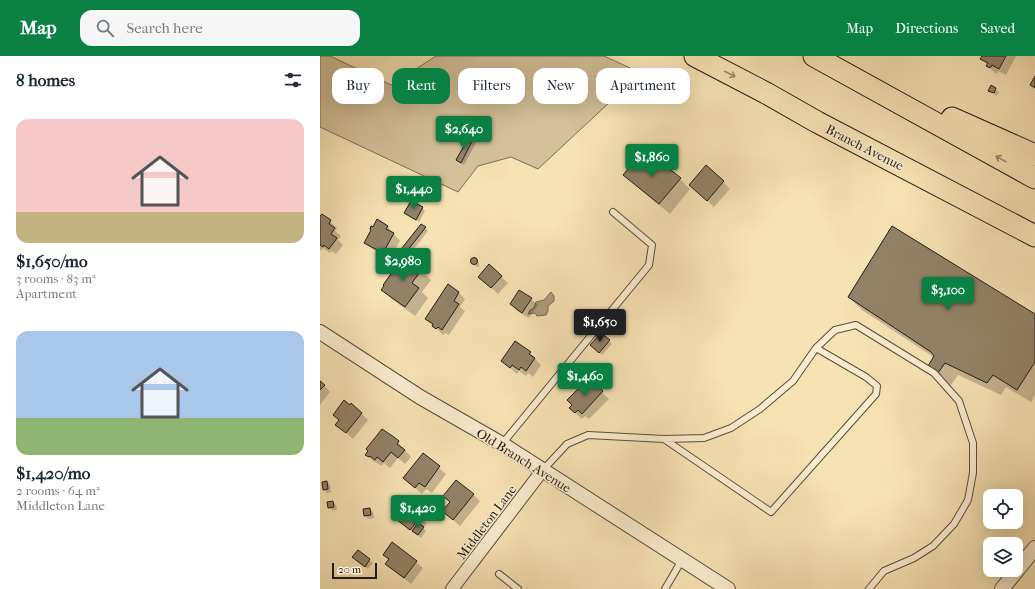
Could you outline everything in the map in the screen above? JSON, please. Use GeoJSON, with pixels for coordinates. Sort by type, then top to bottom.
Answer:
{"type":"FeatureCollection","features":[{"type":"Feature","properties":{"kind":"highway","name":"Branch Avenue"},"geometry":{"type":"LineString","coordinates":[[696,56],[817,122],[1035,236]]}},
{"type":"Feature","properties":{"kind":"highway"},"geometry":{"type":"LineString","coordinates":[[815,56],[1035,155]]}},
{"type":"Feature","properties":{"kind":"highway"},"geometry":{"type":"LineString","coordinates":[[815,56],[1035,178]]}},
{"type":"Feature","properties":{"kind":"highway"},"geometry":{"type":"LineString","coordinates":[[886,158],[903,176],[1035,249]]}},
{"type":"Feature","properties":{"kind":"street","name":"Old Branch Avenue"},"geometry":{"type":"LineString","coordinates":[[320,332],[420,397],[502,444],[728,589]]}},
{"type":"Feature","properties":{"kind":"street","name":"Middleton Lane"},"geometry":{"type":"LineString","coordinates":[[455,588],[542,471]]}},
{"type":"Feature","properties":{"kind":"street"},"geometry":{"type":"LineString","coordinates":[[1002,589],[1035,548]]}},
{"type":"Feature","properties":{"kind":"lane"},"geometry":{"type":"LineString","coordinates":[[502,444],[649,265],[652,245],[612,212]]}},
{"type":"Feature","properties":{"kind":"lane"},"geometry":{"type":"LineString","coordinates":[[542,471],[567,444],[588,436],[664,439],[704,438],[732,428],[760,409],[793,380],[816,348],[835,330],[856,325],[934,372],[959,401],[973,444],[973,473],[968,500],[954,524],[933,546],[914,558],[884,571],[869,589]]}},
{"type":"Feature","properties":{"kind":"lane"},"geometry":{"type":"LineString","coordinates":[[664,439],[771,512],[876,394],[878,386],[866,377],[816,348]]}},
{"type":"Feature","properties":{"kind":"lane"},"geometry":{"type":"LineString","coordinates":[[665,589],[682,560]]}},
{"type":"Feature","properties":{"kind":"lane"},"geometry":{"type":"LineString","coordinates":[[499,574],[518,589]]}},
{"type":"Feature","properties":{"kind":"shaded area"},"geometry":{"type":"Polygon","coordinates":[[[320,56],[330,56],[355,68],[332,68],[332,104],[384,104],[384,82],[392,84],[392,104],[450,104],[450,68],[417,68],[436,56],[604,56],[630,68],[596,68],[596,104],[608,104],[538,169],[511,157],[478,166],[458,192],[320,127],[320,56]]]}},
{"type":"Feature","properties":{"kind":"shaded area"},"geometry":{"type":"Polygon","coordinates":[[[551,292],[554,296],[554,301],[548,306],[546,315],[537,316],[535,313],[528,314],[530,310],[534,308],[536,302],[544,300],[551,292]]]}},
{"type":"Feature","properties":{"kind":"building"},"geometry":{"type":"Polygon","coordinates":[[[982,56],[1006,56],[999,69],[992,65],[990,68],[986,66],[988,63],[980,59],[982,56]]]}},
{"type":"Feature","properties":{"kind":"building"},"geometry":{"type":"Polygon","coordinates":[[[1035,76],[1035,88],[1030,85],[1035,76]]]}},
{"type":"Feature","properties":{"kind":"building"},"geometry":{"type":"Polygon","coordinates":[[[991,85],[996,88],[994,93],[988,91],[991,85]]]}},
{"type":"Feature","properties":{"kind":"building"},"geometry":{"type":"Polygon","coordinates":[[[469,137],[473,139],[461,163],[456,160],[469,137]]]}},
{"type":"Feature","properties":{"kind":"building"},"geometry":{"type":"Polygon","coordinates":[[[640,154],[651,163],[655,158],[681,178],[659,204],[623,175],[640,154]]]}},
{"type":"Feature","properties":{"kind":"building"},"geometry":{"type":"Polygon","coordinates":[[[706,165],[724,181],[707,201],[689,185],[706,165]]]}},
{"type":"Feature","properties":{"kind":"building"},"geometry":{"type":"Polygon","coordinates":[[[411,201],[423,207],[416,220],[404,213],[411,201]]]}},
{"type":"Feature","properties":{"kind":"building"},"geometry":{"type":"Polygon","coordinates":[[[322,214],[331,220],[329,224],[335,228],[331,234],[337,238],[329,249],[324,245],[323,247],[320,245],[320,216],[322,214]]]}},
{"type":"Feature","properties":{"kind":"building"},"geometry":{"type":"Polygon","coordinates":[[[377,219],[388,226],[386,229],[394,233],[383,253],[364,243],[371,230],[371,226],[373,227],[377,219]]]}},
{"type":"Feature","properties":{"kind":"building"},"geometry":{"type":"Polygon","coordinates":[[[421,224],[426,227],[407,251],[402,248],[421,224]]]}},
{"type":"Feature","properties":{"kind":"building"},"geometry":{"type":"Polygon","coordinates":[[[892,226],[1035,314],[1035,362],[1017,390],[993,375],[987,383],[945,363],[938,373],[928,366],[934,356],[931,352],[848,297],[892,226]]]}},
{"type":"Feature","properties":{"kind":"building"},"geometry":{"type":"Polygon","coordinates":[[[404,256],[422,269],[412,283],[419,288],[405,307],[381,290],[404,256]]]}},
{"type":"Feature","properties":{"kind":"building"},"geometry":{"type":"Polygon","coordinates":[[[474,257],[477,258],[477,264],[474,265],[471,264],[470,261],[471,258],[474,257]]]}},
{"type":"Feature","properties":{"kind":"building"},"geometry":{"type":"Polygon","coordinates":[[[489,264],[502,276],[491,288],[478,277],[489,264]]]}},
{"type":"Feature","properties":{"kind":"building"},"geometry":{"type":"Polygon","coordinates":[[[448,284],[459,292],[454,301],[459,304],[442,330],[438,327],[436,329],[432,326],[433,324],[425,319],[448,284]]]}},
{"type":"Feature","properties":{"kind":"building"},"geometry":{"type":"Polygon","coordinates":[[[519,290],[532,298],[522,313],[510,304],[519,290]]]}},
{"type":"Feature","properties":{"kind":"building"},"geometry":{"type":"Polygon","coordinates":[[[601,333],[610,340],[599,353],[590,345],[601,333]]]}},
{"type":"Feature","properties":{"kind":"building"},"geometry":{"type":"Polygon","coordinates":[[[515,341],[531,352],[529,354],[535,358],[526,371],[521,367],[519,370],[512,365],[510,368],[501,361],[515,341]]]}},
{"type":"Feature","properties":{"kind":"building"},"geometry":{"type":"Polygon","coordinates":[[[589,378],[603,391],[582,414],[578,410],[575,413],[569,408],[572,405],[567,400],[589,378]]]}},
{"type":"Feature","properties":{"kind":"building"},"geometry":{"type":"Polygon","coordinates":[[[320,381],[325,385],[320,390],[320,381]]]}},
{"type":"Feature","properties":{"kind":"building"},"geometry":{"type":"Polygon","coordinates":[[[344,400],[350,405],[351,403],[362,413],[346,433],[335,425],[339,420],[333,415],[344,400]]]}},
{"type":"Feature","properties":{"kind":"building"},"geometry":{"type":"Polygon","coordinates":[[[382,429],[399,441],[397,444],[405,450],[398,458],[391,452],[383,462],[377,457],[375,460],[370,456],[365,455],[368,451],[366,449],[382,429]]]}},
{"type":"Feature","properties":{"kind":"building"},"geometry":{"type":"Polygon","coordinates":[[[423,453],[440,466],[425,487],[419,483],[415,488],[403,478],[423,453]]]}},
{"type":"Feature","properties":{"kind":"building"},"geometry":{"type":"Polygon","coordinates":[[[456,480],[474,494],[453,520],[442,511],[450,502],[443,496],[456,480]]]}},
{"type":"Feature","properties":{"kind":"building"},"geometry":{"type":"Polygon","coordinates":[[[327,481],[328,489],[323,490],[322,482],[327,481]]]}},
{"type":"Feature","properties":{"kind":"building"},"geometry":{"type":"Polygon","coordinates":[[[333,501],[334,507],[328,508],[327,502],[333,501]]]}},
{"type":"Feature","properties":{"kind":"building"},"geometry":{"type":"Polygon","coordinates":[[[407,505],[421,516],[410,530],[396,519],[407,505]]]}},
{"type":"Feature","properties":{"kind":"building"},"geometry":{"type":"Polygon","coordinates":[[[370,508],[371,515],[364,516],[363,509],[370,508]]]}},
{"type":"Feature","properties":{"kind":"building"},"geometry":{"type":"Polygon","coordinates":[[[418,523],[424,527],[418,535],[412,531],[418,523]]]}},
{"type":"Feature","properties":{"kind":"building"},"geometry":{"type":"Polygon","coordinates":[[[392,542],[417,561],[404,578],[385,564],[389,559],[383,555],[392,542]]]}},
{"type":"Feature","properties":{"kind":"building"},"geometry":{"type":"Polygon","coordinates":[[[358,550],[370,559],[365,567],[352,557],[358,550]]]}}]}
